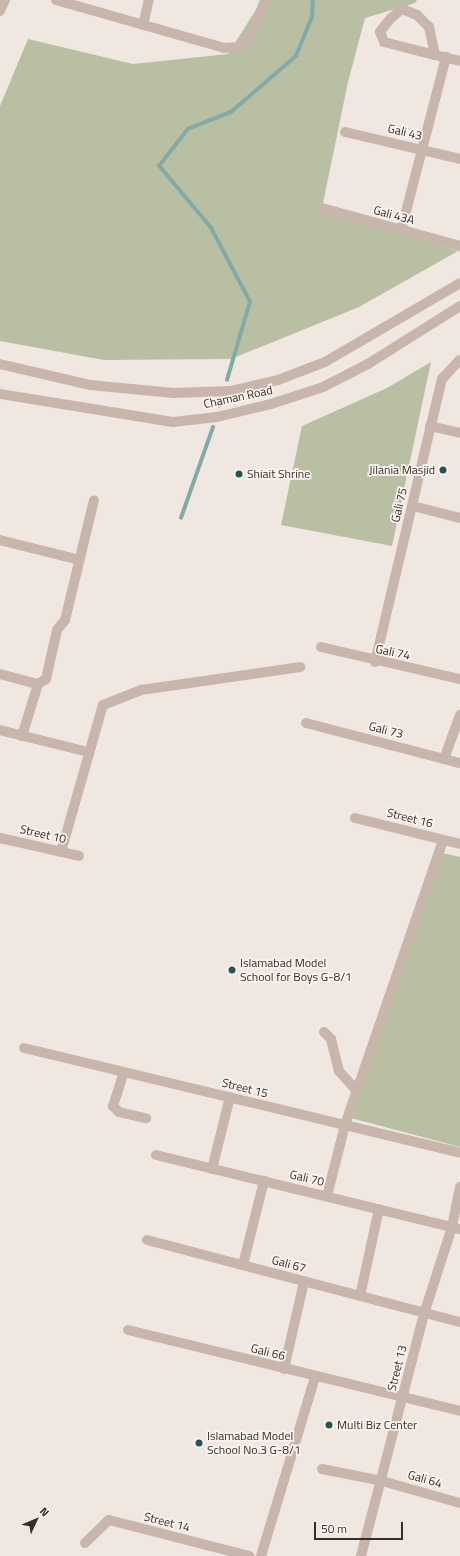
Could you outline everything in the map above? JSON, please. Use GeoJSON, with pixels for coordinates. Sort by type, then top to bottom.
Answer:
{"type":"FeatureCollection","features":[{"type":"Feature","properties":{"kind":"street"},"geometry":{"type":"LineString","coordinates":[[0,11],[5,0]]}},
{"type":"Feature","properties":{"kind":"street"},"geometry":{"type":"LineString","coordinates":[[56,0],[224,48],[240,47],[250,40],[264,0]]}},
{"type":"Feature","properties":{"kind":"street"},"geometry":{"type":"LineString","coordinates":[[143,25],[149,0]]}},
{"type":"Feature","properties":{"kind":"street"},"geometry":{"type":"LineString","coordinates":[[435,55],[429,27],[417,15],[402,10],[390,19],[380,32],[384,42],[435,55],[446,57],[460,61]]}},
{"type":"Feature","properties":{"kind":"street"},"geometry":{"type":"LineString","coordinates":[[401,231],[446,57]]}},
{"type":"Feature","properties":{"kind":"street","name":"Gali 43"},"geometry":{"type":"LineString","coordinates":[[345,132],[460,159]]}},
{"type":"Feature","properties":{"kind":"street","name":"Gali 43A"},"geometry":{"type":"LineString","coordinates":[[322,208],[401,231],[460,246]]}},
{"type":"Feature","properties":{"kind":"street","name":"Chaman Road"},"geometry":{"type":"LineString","coordinates":[[0,364],[90,385],[174,393],[230,391],[278,380],[325,362],[460,283]]}},
{"type":"Feature","properties":{"kind":"street","name":"Chaman Road"},"geometry":{"type":"LineString","coordinates":[[0,394],[173,422],[218,417],[271,404],[323,387],[368,364],[460,306]]}},
{"type":"Feature","properties":{"kind":"street","name":"Gali 75"},"geometry":{"type":"LineString","coordinates":[[375,662],[442,379],[460,360]]}},
{"type":"Feature","properties":{"kind":"street"},"geometry":{"type":"LineString","coordinates":[[430,426],[460,433]]}},
{"type":"Feature","properties":{"kind":"street"},"geometry":{"type":"LineString","coordinates":[[22,736],[38,684],[46,679],[57,630],[65,620],[94,500]]}},
{"type":"Feature","properties":{"kind":"street"},"geometry":{"type":"LineString","coordinates":[[413,506],[460,518]]}},
{"type":"Feature","properties":{"kind":"street"},"geometry":{"type":"LineString","coordinates":[[0,540],[80,560]]}},
{"type":"Feature","properties":{"kind":"street","name":"Gali 74"},"geometry":{"type":"LineString","coordinates":[[321,647],[375,662],[460,679]]}},
{"type":"Feature","properties":{"kind":"street"},"geometry":{"type":"LineString","coordinates":[[61,852],[100,710],[107,702],[141,690],[300,667]]}},
{"type":"Feature","properties":{"kind":"street"},"geometry":{"type":"LineString","coordinates":[[0,674],[38,684]]}},
{"type":"Feature","properties":{"kind":"street"},"geometry":{"type":"LineString","coordinates":[[444,758],[460,715]]}},
{"type":"Feature","properties":{"kind":"street","name":"Gali 73"},"geometry":{"type":"LineString","coordinates":[[306,723],[460,762]]}},
{"type":"Feature","properties":{"kind":"street"},"geometry":{"type":"LineString","coordinates":[[0,730],[88,752]]}},
{"type":"Feature","properties":{"kind":"street","name":"Street 16"},"geometry":{"type":"LineString","coordinates":[[355,818],[460,844]]}},
{"type":"Feature","properties":{"kind":"street","name":"Street 10"},"geometry":{"type":"LineString","coordinates":[[0,838],[79,856]]}},
{"type":"Feature","properties":{"kind":"street"},"geometry":{"type":"LineString","coordinates":[[326,1196],[345,1125],[444,840]]}},
{"type":"Feature","properties":{"kind":"street"},"geometry":{"type":"LineString","coordinates":[[324,1032],[331,1039],[338,1071],[357,1090]]}},
{"type":"Feature","properties":{"kind":"street","name":"Street 15"},"geometry":{"type":"LineString","coordinates":[[24,1048],[460,1153]]}},
{"type":"Feature","properties":{"kind":"street"},"geometry":{"type":"LineString","coordinates":[[124,1072],[113,1106],[119,1112],[146,1118]]}},
{"type":"Feature","properties":{"kind":"street"},"geometry":{"type":"LineString","coordinates":[[212,1169],[230,1097]]}},
{"type":"Feature","properties":{"kind":"street","name":"Gali 70"},"geometry":{"type":"LineString","coordinates":[[156,1155],[456,1228]]}},
{"type":"Feature","properties":{"kind":"street"},"geometry":{"type":"LineString","coordinates":[[243,1265],[264,1181]]}},
{"type":"Feature","properties":{"kind":"street","name":"Street 13"},"geometry":{"type":"LineString","coordinates":[[361,1556],[382,1481],[424,1314],[456,1228],[460,1187]]}},
{"type":"Feature","properties":{"kind":"street"},"geometry":{"type":"LineString","coordinates":[[360,1296],[379,1209]]}},
{"type":"Feature","properties":{"kind":"street","name":"Gali 67"},"geometry":{"type":"LineString","coordinates":[[147,1240],[424,1314],[460,1322]]}},
{"type":"Feature","properties":{"kind":"street"},"geometry":{"type":"LineString","coordinates":[[284,1369],[304,1282]]}},
{"type":"Feature","properties":{"kind":"street","name":"Gali 66"},"geometry":{"type":"LineString","coordinates":[[128,1330],[403,1399],[460,1411]]}},
{"type":"Feature","properties":{"kind":"street"},"geometry":{"type":"LineString","coordinates":[[261,1556],[315,1377]]}},
{"type":"Feature","properties":{"kind":"street","name":"Gali 64"},"geometry":{"type":"LineString","coordinates":[[322,1468],[382,1481],[460,1503]]}},
{"type":"Feature","properties":{"kind":"street","name":"Street 14"},"geometry":{"type":"LineString","coordinates":[[85,1543],[109,1520],[249,1556]]}},
{"type":"Feature","properties":{"kind":"green space"},"geometry":{"type":"Polygon","coordinates":[[[262,0],[417,0],[415,3],[365,18],[348,82],[322,208],[458,251],[359,307],[231,359],[104,360],[0,341],[0,106],[28,39],[133,64],[228,54],[262,0]]]}},
{"type":"Feature","properties":{"kind":"green space"},"geometry":{"type":"Polygon","coordinates":[[[431,362],[392,546],[281,525],[302,426],[387,388],[431,362]]]}},
{"type":"Feature","properties":{"kind":"green space"},"geometry":{"type":"Polygon","coordinates":[[[443,853],[460,857],[460,1147],[351,1118],[443,853]]]}},
{"type":"Feature","properties":{"kind":"waterway"},"geometry":{"type":"LineString","coordinates":[[227,380],[250,302],[211,228],[159,166],[188,129],[231,112],[296,56],[312,17],[313,0]]}},
{"type":"Feature","properties":{"kind":"waterway"},"geometry":{"type":"LineString","coordinates":[[219,406],[220,402]]}},
{"type":"Feature","properties":{"kind":"waterway"},"geometry":{"type":"LineString","coordinates":[[181,518],[213,427]]}},
{"type":"Feature","properties":{"kind":"place","name":"Jilania Masjid"},"geometry":{"type":"Point","coordinates":[443,470]}},
{"type":"Feature","properties":{"kind":"place","name":"Shiait Shrine"},"geometry":{"type":"Point","coordinates":[239,474]}},
{"type":"Feature","properties":{"kind":"place","name":"Islamabad Model School for Boys G-8/1"},"geometry":{"type":"Point","coordinates":[232,970]}},
{"type":"Feature","properties":{"kind":"place","name":"Multi Biz Center"},"geometry":{"type":"Point","coordinates":[329,1425]}},
{"type":"Feature","properties":{"kind":"place","name":"Islamabad Model School No.3 G-8/1"},"geometry":{"type":"Point","coordinates":[199,1443]}}]}
